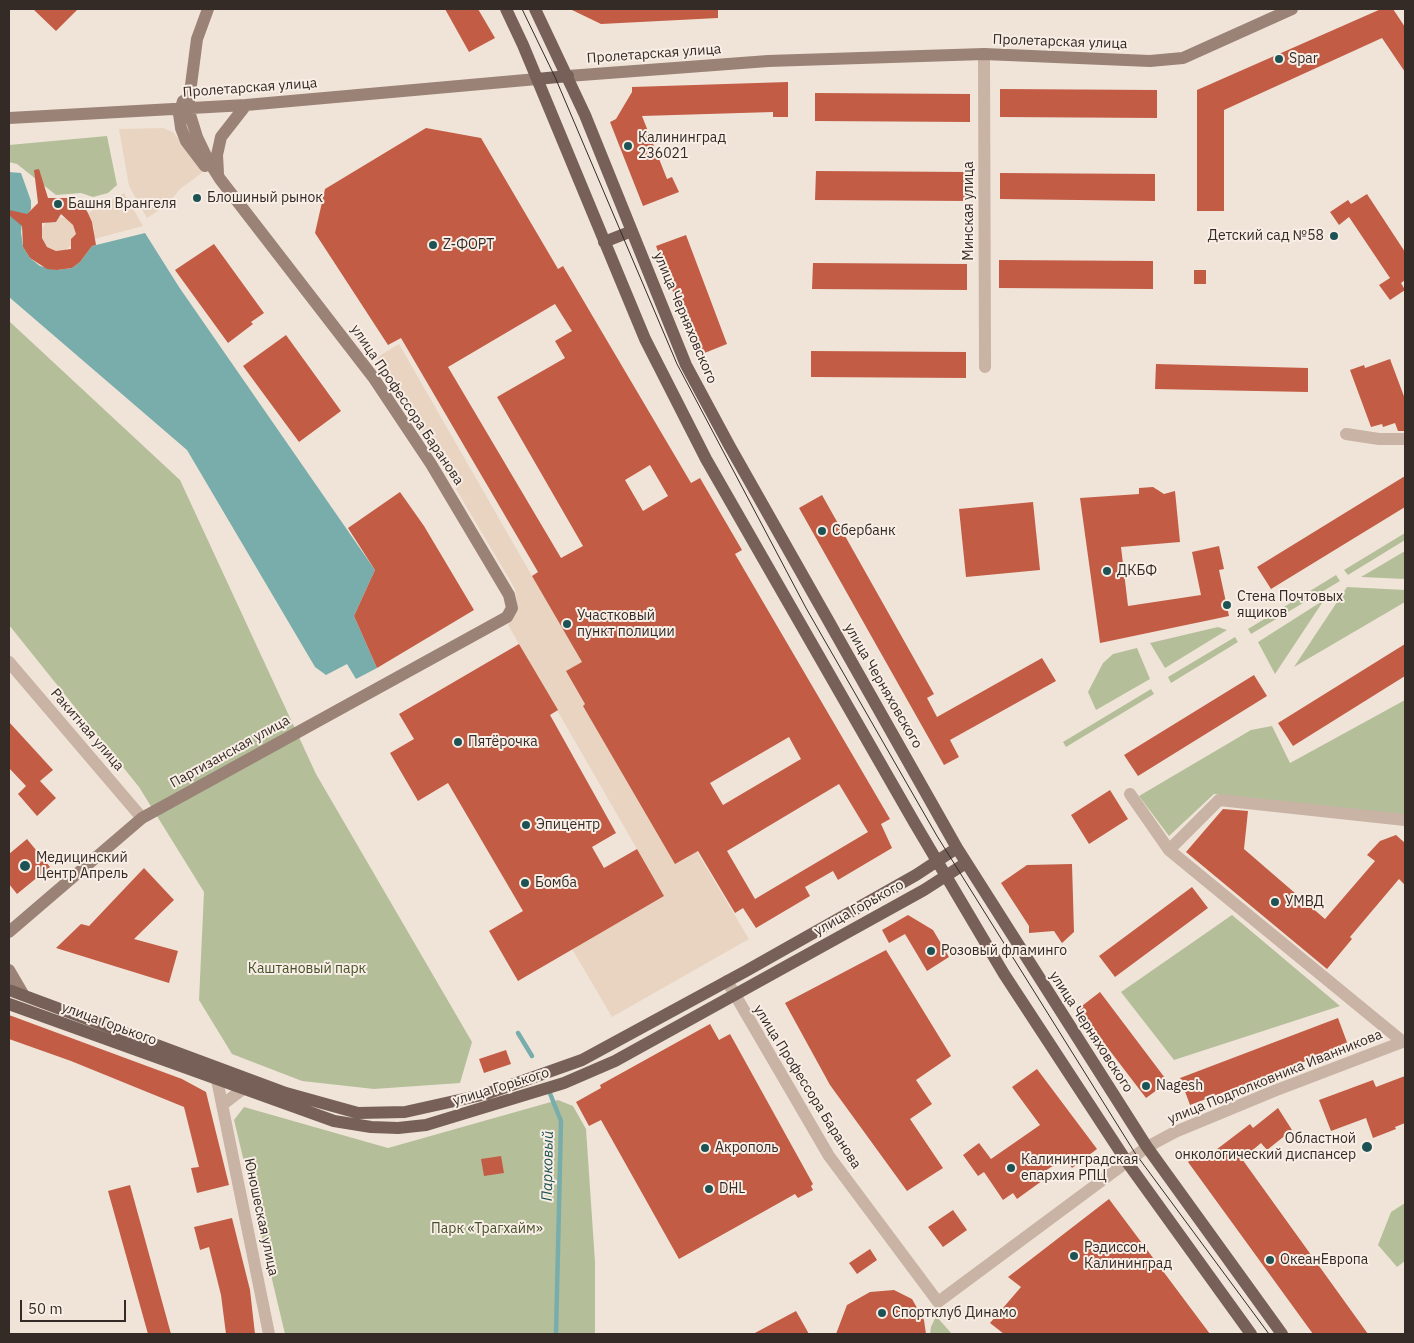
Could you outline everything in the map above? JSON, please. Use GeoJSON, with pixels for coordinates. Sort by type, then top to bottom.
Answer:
{"type":"FeatureCollection","features":[{"type":"Feature","properties":{"kind":"main road"},"geometry":{"type":"LineString","coordinates":[[184,108],[189,90],[197,39],[208,9]]}},
{"type":"Feature","properties":{"kind":"main road"},"geometry":{"type":"LineString","coordinates":[[506,9],[538,79],[645,339],[706,459],[945,876],[1004,974],[1127,1162],[1251,1334]]}},
{"type":"Feature","properties":{"kind":"main road","name":"улица Черняховского"},"geometry":{"type":"LineString","coordinates":[[535,9],[568,76],[690,373],[957,848],[1147,1147],[1282,1334]]}},
{"type":"Feature","properties":{"kind":"main road","name":"Пролетарская улица"},"geometry":{"type":"LineString","coordinates":[[9,118],[246,105],[568,76],[768,61],[984,54],[1150,61],[1183,58],[1292,9]]}},
{"type":"Feature","properties":{"kind":"main road","name":"улица Профессора Баранова"},"geometry":{"type":"LineString","coordinates":[[220,179],[216,155],[221,138],[246,105]]}},
{"type":"Feature","properties":{"kind":"main road","name":"улица Профессора Баранова"},"geometry":{"type":"LineString","coordinates":[[184,108],[197,137],[220,179],[357,354],[431,464],[509,595],[512,608],[510,613],[487,628]]}},
{"type":"Feature","properties":{"kind":"main road"},"geometry":{"type":"LineString","coordinates":[[604,242],[632,231]]}},
{"type":"Feature","properties":{"kind":"main road","name":"Партизанская улица"},"geometry":{"type":"LineString","coordinates":[[10,934],[142,818],[487,628]]}},
{"type":"Feature","properties":{"kind":"main road","name":"улица Горького"},"geometry":{"type":"LineString","coordinates":[[9,1004],[216,1074],[358,1113],[405,1112],[486,1094],[574,1063],[727,981],[957,848]]}},
{"type":"Feature","properties":{"kind":"main road","name":"улица Горького"},"geometry":{"type":"LineString","coordinates":[[9,990],[23,994],[216,1074],[243,1089],[334,1121],[355,1125],[398,1128],[426,1124],[576,1079],[615,1061],[918,893],[966,863]]}},
{"type":"Feature","properties":{"kind":"main road"},"geometry":{"type":"LineString","coordinates":[[9,970],[23,994]]}},
{"type":"Feature","properties":{"kind":"street","name":"Минская улица"},"geometry":{"type":"LineString","coordinates":[[984,54],[985,367]]}},
{"type":"Feature","properties":{"kind":"street"},"geometry":{"type":"LineString","coordinates":[[1346,434],[1379,439],[1405,440]]}},
{"type":"Feature","properties":{"kind":"street","name":"Ракитная улица"},"geometry":{"type":"LineString","coordinates":[[9,662],[142,818]]}},
{"type":"Feature","properties":{"kind":"street"},"geometry":{"type":"LineString","coordinates":[[1130,794],[1169,850],[1404,1041]]}},
{"type":"Feature","properties":{"kind":"street"},"geometry":{"type":"LineString","coordinates":[[1169,850],[1219,800],[1405,820]]}},
{"type":"Feature","properties":{"kind":"street","name":"улица Профессора Баранова"},"geometry":{"type":"LineString","coordinates":[[727,981],[830,1156],[938,1302]]}},
{"type":"Feature","properties":{"kind":"street","name":"улица Подполковника Иванникова"},"geometry":{"type":"LineString","coordinates":[[938,1302],[1147,1147],[1175,1132],[1274,1091],[1404,1041]]}},
{"type":"Feature","properties":{"kind":"street","name":"Юношеская улица"},"geometry":{"type":"LineString","coordinates":[[216,1074],[269,1334]]}},
{"type":"Feature","properties":{"kind":"street"},"geometry":{"type":"LineString","coordinates":[[222,1105],[243,1089]]}},
{"type":"Feature","properties":{"kind":"green space"},"geometry":{"type":"Polygon","coordinates":[[[107,136],[117,185],[108,193],[93,197],[81,193],[56,195],[17,164],[9,162],[9,145],[107,136]]]}},
{"type":"Feature","properties":{"kind":"green space","name":"Каштановый парк"},"geometry":{"type":"Polygon","coordinates":[[[9,321],[180,480],[316,774],[472,1042],[460,1083],[374,1089],[302,1081],[232,1054],[199,1000],[204,892],[139,787],[9,625],[9,321]]]}},
{"type":"Feature","properties":{"kind":"green space"},"geometry":{"type":"Polygon","coordinates":[[[1405,533],[1405,540],[1348,575],[1344,570],[1405,533]]]}},
{"type":"Feature","properties":{"kind":"green space"},"geometry":{"type":"Polygon","coordinates":[[[1405,551],[1405,579],[1361,577],[1405,551]]]}},
{"type":"Feature","properties":{"kind":"green space"},"geometry":{"type":"Polygon","coordinates":[[[1336,575],[1340,581],[1251,634],[1248,629],[1336,575]]]}},
{"type":"Feature","properties":{"kind":"green space"},"geometry":{"type":"Polygon","coordinates":[[[1347,587],[1405,590],[1405,602],[1294,667],[1347,587]]]}},
{"type":"Feature","properties":{"kind":"green space"},"geometry":{"type":"Polygon","coordinates":[[[1324,600],[1275,674],[1258,642],[1324,600]]]}},
{"type":"Feature","properties":{"kind":"green space"},"geometry":{"type":"Polygon","coordinates":[[[1218,627],[1227,630],[1165,668],[1150,643],[1218,627]]]}},
{"type":"Feature","properties":{"kind":"green space"},"geometry":{"type":"Polygon","coordinates":[[[1235,637],[1238,642],[1171,683],[1168,677],[1235,637]]]}},
{"type":"Feature","properties":{"kind":"green space"},"geometry":{"type":"Polygon","coordinates":[[[1137,648],[1150,679],[1096,710],[1088,692],[1103,663],[1113,654],[1137,648]]]}},
{"type":"Feature","properties":{"kind":"green space"},"geometry":{"type":"Polygon","coordinates":[[[1151,689],[1154,694],[1066,747],[1063,742],[1151,689]]]}},
{"type":"Feature","properties":{"kind":"green space"},"geometry":{"type":"Polygon","coordinates":[[[1405,700],[1405,818],[1214,794],[1169,836],[1139,796],[1251,730],[1272,726],[1290,763],[1405,700]]]}},
{"type":"Feature","properties":{"kind":"green space"},"geometry":{"type":"Polygon","coordinates":[[[1232,915],[1340,1006],[1174,1060],[1121,992],[1232,915]]]}},
{"type":"Feature","properties":{"kind":"green space","name":"Парк «Трагхайм»"},"geometry":{"type":"Polygon","coordinates":[[[558,1100],[573,1106],[586,1129],[595,1262],[595,1334],[285,1334],[234,1120],[244,1107],[388,1148],[558,1100]]]}},
{"type":"Feature","properties":{"kind":"green space"},"geometry":{"type":"Polygon","coordinates":[[[1405,1203],[1405,1261],[1397,1267],[1378,1245],[1391,1212],[1405,1203]]]}},
{"type":"Feature","properties":{"kind":"green space"},"geometry":{"type":"Polygon","coordinates":[[[936,1316],[952,1334],[930,1334],[936,1316]]]}},
{"type":"Feature","properties":{"kind":"shaded area"},"geometry":{"type":"Polygon","coordinates":[[[163,128],[173,132],[203,172],[180,189],[168,204],[147,218],[129,186],[119,129],[163,128]]]}},
{"type":"Feature","properties":{"kind":"shaded area"},"geometry":{"type":"Polygon","coordinates":[[[124,193],[143,226],[94,239],[94,227],[88,213],[124,193]]]}},
{"type":"Feature","properties":{"kind":"shaded area"},"geometry":{"type":"Polygon","coordinates":[[[58,217],[66,218],[73,225],[76,234],[71,239],[73,244],[65,250],[56,251],[47,247],[42,238],[42,228],[47,221],[56,222],[58,217]]]}},
{"type":"Feature","properties":{"kind":"shaded area"},"geometry":{"type":"Polygon","coordinates":[[[399,344],[532,576],[749,939],[612,1017],[572,949],[664,896],[508,625],[518,609],[515,589],[440,462],[380,373],[377,360],[379,356],[399,344]]]}},
{"type":"Feature","properties":{"kind":"water"},"geometry":{"type":"Polygon","coordinates":[[[9,172],[21,173],[31,201],[31,209],[22,223],[23,247],[30,258],[40,266],[57,270],[72,268],[80,262],[92,246],[145,233],[179,287],[375,570],[354,616],[377,668],[356,679],[347,664],[326,675],[315,667],[187,450],[9,297],[9,172]]]}},
{"type":"Feature","properties":{"kind":"building"},"geometry":{"type":"Polygon","coordinates":[[[33,9],[78,9],[56,31],[33,9]]]}},
{"type":"Feature","properties":{"kind":"building"},"geometry":{"type":"Polygon","coordinates":[[[445,9],[478,9],[495,38],[469,52],[445,9]]]}},
{"type":"Feature","properties":{"kind":"building"},"geometry":{"type":"Polygon","coordinates":[[[570,9],[718,9],[718,18],[601,24],[570,9]]]}},
{"type":"Feature","properties":{"kind":"building"},"geometry":{"type":"Polygon","coordinates":[[[1381,9],[1393,9],[1405,27],[1405,72],[1382,38],[1224,110],[1224,211],[1197,211],[1197,90],[1381,9]]]}},
{"type":"Feature","properties":{"kind":"building"},"geometry":{"type":"Polygon","coordinates":[[[788,82],[788,117],[773,117],[773,112],[642,116],[667,179],[672,177],[679,192],[643,206],[610,122],[616,119],[632,92],[632,87],[788,82]]]}},
{"type":"Feature","properties":{"kind":"building"},"geometry":{"type":"Polygon","coordinates":[[[1000,89],[1157,90],[1157,118],[1000,117],[1000,89]]]}},
{"type":"Feature","properties":{"kind":"building"},"geometry":{"type":"Polygon","coordinates":[[[815,93],[970,94],[970,122],[815,121],[815,93]]]}},
{"type":"Feature","properties":{"kind":"building"},"geometry":{"type":"Polygon","coordinates":[[[426,128],[481,138],[558,269],[563,266],[691,483],[700,478],[742,550],[735,554],[890,819],[881,824],[892,848],[838,880],[833,871],[805,887],[810,896],[756,928],[743,908],[735,913],[698,851],[675,864],[583,706],[585,704],[566,671],[582,662],[532,576],[538,572],[401,338],[388,345],[315,233],[325,189],[426,128]],[[555,304],[448,367],[561,558],[583,546],[497,397],[565,358],[555,341],[572,331],[555,304]],[[650,465],[625,480],[643,511],[668,496],[650,465]],[[789,737],[710,783],[723,805],[801,759],[789,737]],[[839,784],[727,851],[755,899],[868,832],[839,784]]]}},
{"type":"Feature","properties":{"kind":"building","name":"Башня Врангеля"},"geometry":{"type":"Polygon","coordinates":[[[39,169],[48,198],[67,198],[76,202],[87,211],[92,222],[96,245],[92,246],[80,262],[72,268],[47,269],[30,258],[23,247],[22,226],[9,215],[9,210],[27,214],[38,203],[34,170],[39,169]],[[61,214],[56,222],[42,223],[42,238],[47,247],[56,251],[71,249],[71,239],[76,234],[73,225],[61,214]]]}},
{"type":"Feature","properties":{"kind":"building"},"geometry":{"type":"Polygon","coordinates":[[[816,171],[969,172],[968,201],[815,200],[816,171]]]}},
{"type":"Feature","properties":{"kind":"building"},"geometry":{"type":"Polygon","coordinates":[[[1000,173],[1155,174],[1155,201],[1000,199],[1000,173]]]}},
{"type":"Feature","properties":{"kind":"building"},"geometry":{"type":"Polygon","coordinates":[[[1367,194],[1405,252],[1405,280],[1401,283],[1405,290],[1390,300],[1379,285],[1390,278],[1349,217],[1339,225],[1330,212],[1348,200],[1351,204],[1367,194]]]}},
{"type":"Feature","properties":{"kind":"building"},"geometry":{"type":"Polygon","coordinates":[[[686,235],[727,344],[697,356],[656,246],[686,235]]]}},
{"type":"Feature","properties":{"kind":"building"},"geometry":{"type":"Polygon","coordinates":[[[214,244],[264,313],[228,343],[175,270],[214,244]]]}},
{"type":"Feature","properties":{"kind":"building"},"geometry":{"type":"Polygon","coordinates":[[[999,260],[1153,261],[1153,289],[999,288],[999,260]]]}},
{"type":"Feature","properties":{"kind":"building"},"geometry":{"type":"Polygon","coordinates":[[[813,263],[967,264],[967,290],[812,289],[813,263]]]}},
{"type":"Feature","properties":{"kind":"building"},"geometry":{"type":"Polygon","coordinates":[[[1194,270],[1206,270],[1206,284],[1194,284],[1194,270]]]}},
{"type":"Feature","properties":{"kind":"building"},"geometry":{"type":"Polygon","coordinates":[[[286,335],[341,411],[299,442],[243,366],[286,335]]]}},
{"type":"Feature","properties":{"kind":"building"},"geometry":{"type":"Polygon","coordinates":[[[811,351],[966,352],[966,378],[811,377],[811,351]]]}},
{"type":"Feature","properties":{"kind":"building"},"geometry":{"type":"Polygon","coordinates":[[[1390,359],[1405,399],[1405,431],[1398,431],[1395,423],[1383,427],[1382,424],[1371,427],[1350,370],[1364,365],[1365,368],[1390,359]]]}},
{"type":"Feature","properties":{"kind":"building"},"geometry":{"type":"Polygon","coordinates":[[[1156,364],[1308,368],[1308,392],[1155,389],[1156,364]]]}},
{"type":"Feature","properties":{"kind":"building"},"geometry":{"type":"Polygon","coordinates":[[[1405,476],[1405,507],[1271,589],[1257,567],[1405,476]]]}},
{"type":"Feature","properties":{"kind":"building","name":"ДКБФ"},"geometry":{"type":"Polygon","coordinates":[[[1153,487],[1164,494],[1175,491],[1180,542],[1121,547],[1128,606],[1201,595],[1192,552],[1219,546],[1224,569],[1219,570],[1229,616],[1100,643],[1080,498],[1139,494],[1139,488],[1153,487]]]}},
{"type":"Feature","properties":{"kind":"building"},"geometry":{"type":"Polygon","coordinates":[[[400,492],[424,526],[474,610],[377,668],[354,616],[375,570],[348,528],[400,492]]]}},
{"type":"Feature","properties":{"kind":"building"},"geometry":{"type":"Polygon","coordinates":[[[822,495],[934,694],[927,698],[937,717],[1042,658],[1056,681],[950,740],[959,757],[944,765],[799,508],[822,495]]]}},
{"type":"Feature","properties":{"kind":"building"},"geometry":{"type":"Polygon","coordinates":[[[1033,502],[1040,570],[966,577],[959,509],[1033,502]]]}},
{"type":"Feature","properties":{"kind":"building","name":"Эпицентр"},"geometry":{"type":"Polygon","coordinates":[[[519,644],[558,710],[550,715],[616,833],[592,847],[604,868],[637,849],[664,896],[518,981],[489,931],[523,911],[448,783],[418,801],[390,753],[414,739],[399,714],[519,644]]]}},
{"type":"Feature","properties":{"kind":"building"},"geometry":{"type":"Polygon","coordinates":[[[1405,644],[1405,676],[1293,746],[1278,723],[1405,644]]]}},
{"type":"Feature","properties":{"kind":"building"},"geometry":{"type":"Polygon","coordinates":[[[1254,675],[1267,696],[1138,776],[1124,755],[1254,675]]]}},
{"type":"Feature","properties":{"kind":"building"},"geometry":{"type":"Polygon","coordinates":[[[9,722],[53,770],[40,781],[56,798],[37,816],[18,794],[26,786],[9,768],[9,722]]]}},
{"type":"Feature","properties":{"kind":"building"},"geometry":{"type":"Polygon","coordinates":[[[1110,790],[1128,819],[1089,844],[1071,815],[1110,790]]]}},
{"type":"Feature","properties":{"kind":"building","name":"УМВД"},"geometry":{"type":"Polygon","coordinates":[[[1223,809],[1248,811],[1244,849],[1325,919],[1375,861],[1367,855],[1380,841],[1396,835],[1405,843],[1405,885],[1399,879],[1350,937],[1352,939],[1327,969],[1186,852],[1223,809]]]}},
{"type":"Feature","properties":{"kind":"building"},"geometry":{"type":"Polygon","coordinates":[[[27,839],[50,867],[17,894],[9,884],[9,854],[27,839]]]}},
{"type":"Feature","properties":{"kind":"building"},"geometry":{"type":"Polygon","coordinates":[[[1072,864],[1074,932],[1062,943],[1054,931],[1029,933],[1029,926],[1001,883],[1027,865],[1072,864]]]}},
{"type":"Feature","properties":{"kind":"building"},"geometry":{"type":"Polygon","coordinates":[[[144,868],[174,900],[134,939],[178,951],[169,983],[56,948],[81,924],[89,926],[144,868]]]}},
{"type":"Feature","properties":{"kind":"building"},"geometry":{"type":"Polygon","coordinates":[[[1192,887],[1208,908],[1115,977],[1099,956],[1192,887]]]}},
{"type":"Feature","properties":{"kind":"building"},"geometry":{"type":"Polygon","coordinates":[[[908,915],[933,930],[949,957],[927,971],[905,934],[889,943],[882,930],[908,915]]]}},
{"type":"Feature","properties":{"kind":"building"},"geometry":{"type":"Polygon","coordinates":[[[886,950],[951,1056],[916,1080],[932,1104],[910,1119],[943,1168],[907,1191],[830,1085],[785,1003],[886,950]]]}},
{"type":"Feature","properties":{"kind":"building"},"geometry":{"type":"Polygon","coordinates":[[[1100,992],[1168,1082],[1146,1098],[1078,1009],[1100,992]]]}},
{"type":"Feature","properties":{"kind":"building"},"geometry":{"type":"Polygon","coordinates":[[[9,1015],[182,1079],[206,1092],[229,1185],[197,1193],[191,1168],[199,1167],[184,1107],[71,1061],[9,1039],[9,1015]]]}},
{"type":"Feature","properties":{"kind":"building"},"geometry":{"type":"Polygon","coordinates":[[[1338,1018],[1348,1045],[1190,1105],[1180,1078],[1338,1018]]]}},
{"type":"Feature","properties":{"kind":"building","name":"Акрополь"},"geometry":{"type":"Polygon","coordinates":[[[710,1024],[719,1040],[730,1034],[813,1184],[811,1186],[813,1190],[798,1198],[795,1194],[679,1259],[601,1120],[589,1126],[576,1102],[601,1088],[600,1085],[710,1024]]]}},
{"type":"Feature","properties":{"kind":"building"},"geometry":{"type":"Polygon","coordinates":[[[506,1050],[511,1064],[484,1073],[479,1059],[506,1050]]]}},
{"type":"Feature","properties":{"kind":"building"},"geometry":{"type":"Polygon","coordinates":[[[1037,1069],[1097,1149],[1072,1168],[1065,1158],[1042,1173],[1046,1178],[1017,1199],[1013,1193],[1003,1200],[984,1172],[978,1176],[963,1155],[979,1143],[991,1159],[1040,1125],[1012,1087],[1037,1069]]]}},
{"type":"Feature","properties":{"kind":"building"},"geometry":{"type":"Polygon","coordinates":[[[1405,1076],[1405,1123],[1395,1127],[1396,1129],[1373,1138],[1366,1118],[1331,1131],[1319,1100],[1373,1080],[1376,1087],[1405,1076]]]}},
{"type":"Feature","properties":{"kind":"building"},"geometry":{"type":"Polygon","coordinates":[[[1278,1108],[1292,1130],[1267,1150],[1261,1143],[1242,1159],[1368,1334],[1313,1334],[1188,1162],[1204,1150],[1208,1156],[1250,1124],[1253,1128],[1278,1108]]]}},
{"type":"Feature","properties":{"kind":"building"},"geometry":{"type":"Polygon","coordinates":[[[501,1156],[504,1173],[484,1176],[481,1159],[501,1156]]]}},
{"type":"Feature","properties":{"kind":"building"},"geometry":{"type":"Polygon","coordinates":[[[130,1185],[171,1334],[148,1334],[108,1191],[130,1185]]]}},
{"type":"Feature","properties":{"kind":"building"},"geometry":{"type":"Polygon","coordinates":[[[1109,1199],[1210,1334],[1004,1334],[990,1323],[1021,1287],[1008,1277],[1109,1199]]]}},
{"type":"Feature","properties":{"kind":"building"},"geometry":{"type":"Polygon","coordinates":[[[953,1210],[967,1230],[943,1247],[928,1227],[953,1210]]]}},
{"type":"Feature","properties":{"kind":"building"},"geometry":{"type":"Polygon","coordinates":[[[232,1218],[250,1290],[255,1334],[226,1334],[221,1295],[209,1247],[200,1250],[194,1227],[232,1218]]]}},
{"type":"Feature","properties":{"kind":"building"},"geometry":{"type":"Polygon","coordinates":[[[870,1249],[877,1260],[857,1274],[849,1263],[870,1249]]]}},
{"type":"Feature","properties":{"kind":"building","name":"Спортклуб Динамо"},"geometry":{"type":"Polygon","coordinates":[[[894,1290],[912,1299],[924,1320],[926,1334],[836,1334],[847,1305],[870,1292],[894,1290]]]}},
{"type":"Feature","properties":{"kind":"building"},"geometry":{"type":"Polygon","coordinates":[[[796,1311],[809,1334],[753,1334],[796,1311]]]}},
{"type":"Feature","properties":{"kind":"waterway","name":"Парковый"},"geometry":{"type":"LineString","coordinates":[[518,1033],[532,1056]]}},
{"type":"Feature","properties":{"kind":"waterway","name":"Парковый"},"geometry":{"type":"LineString","coordinates":[[549,1091],[561,1121],[556,1334]]}},
{"type":"Feature","properties":{"kind":"tram line"},"geometry":{"type":"LineString","coordinates":[[522,9],[555,77],[677,364],[806,608],[937,836],[1135,1153],[1269,1334]]}},
{"type":"Feature","properties":{"kind":"place","name":"Spar"},"geometry":{"type":"Point","coordinates":[1279,59]}},
{"type":"Feature","properties":{"kind":"place","name":"Калининград 236021"},"geometry":{"type":"Point","coordinates":[628,146]}},
{"type":"Feature","properties":{"kind":"place","name":"Блошиный рынок"},"geometry":{"type":"Point","coordinates":[197,198]}},
{"type":"Feature","properties":{"kind":"place","name":"Башня Врангеля"},"geometry":{"type":"Point","coordinates":[58,204]}},
{"type":"Feature","properties":{"kind":"place","name":"Детский сад №58"},"geometry":{"type":"Point","coordinates":[1334,236]}},
{"type":"Feature","properties":{"kind":"place","name":"Z-ФОРТ"},"geometry":{"type":"Point","coordinates":[433,245]}},
{"type":"Feature","properties":{"kind":"place","name":"Сбербанк"},"geometry":{"type":"Point","coordinates":[822,531]}},
{"type":"Feature","properties":{"kind":"place","name":"ДКБФ"},"geometry":{"type":"Point","coordinates":[1107,571]}},
{"type":"Feature","properties":{"kind":"place","name":"Стена Почтовых ящиков"},"geometry":{"type":"Point","coordinates":[1227,605]}},
{"type":"Feature","properties":{"kind":"place","name":"Участковый пункт полиции"},"geometry":{"type":"Point","coordinates":[567,624]}},
{"type":"Feature","properties":{"kind":"place","name":"Пятёрочка"},"geometry":{"type":"Point","coordinates":[458,742]}},
{"type":"Feature","properties":{"kind":"place","name":"Эпицентр"},"geometry":{"type":"Point","coordinates":[526,825]}},
{"type":"Feature","properties":{"kind":"place","name":"Медицинский Центр Апрель"},"geometry":{"type":"Point","coordinates":[25,866]}},
{"type":"Feature","properties":{"kind":"place","name":"Бомба"},"geometry":{"type":"Point","coordinates":[525,883]}},
{"type":"Feature","properties":{"kind":"place","name":"УМВД"},"geometry":{"type":"Point","coordinates":[1275,902]}},
{"type":"Feature","properties":{"kind":"place","name":"Розовый фламинго"},"geometry":{"type":"Point","coordinates":[931,951]}},
{"type":"Feature","properties":{"kind":"place","name":"Nagesh"},"geometry":{"type":"Point","coordinates":[1146,1086]}},
{"type":"Feature","properties":{"kind":"place","name":"Областной онкологический диспансер"},"geometry":{"type":"Point","coordinates":[1367,1147]}},
{"type":"Feature","properties":{"kind":"place","name":"Акрополь"},"geometry":{"type":"Point","coordinates":[705,1148]}},
{"type":"Feature","properties":{"kind":"place","name":"Калининградская епархия РПЦ"},"geometry":{"type":"Point","coordinates":[1011,1168]}},
{"type":"Feature","properties":{"kind":"place","name":"DHL"},"geometry":{"type":"Point","coordinates":[709,1189]}},
{"type":"Feature","properties":{"kind":"place","name":"Рэдиссон Калининград"},"geometry":{"type":"Point","coordinates":[1074,1256]}},
{"type":"Feature","properties":{"kind":"place","name":"ОкеанЕвропа"},"geometry":{"type":"Point","coordinates":[1270,1260]}},
{"type":"Feature","properties":{"kind":"place","name":"Спортклуб Динамо"},"geometry":{"type":"Point","coordinates":[882,1313]}}]}
